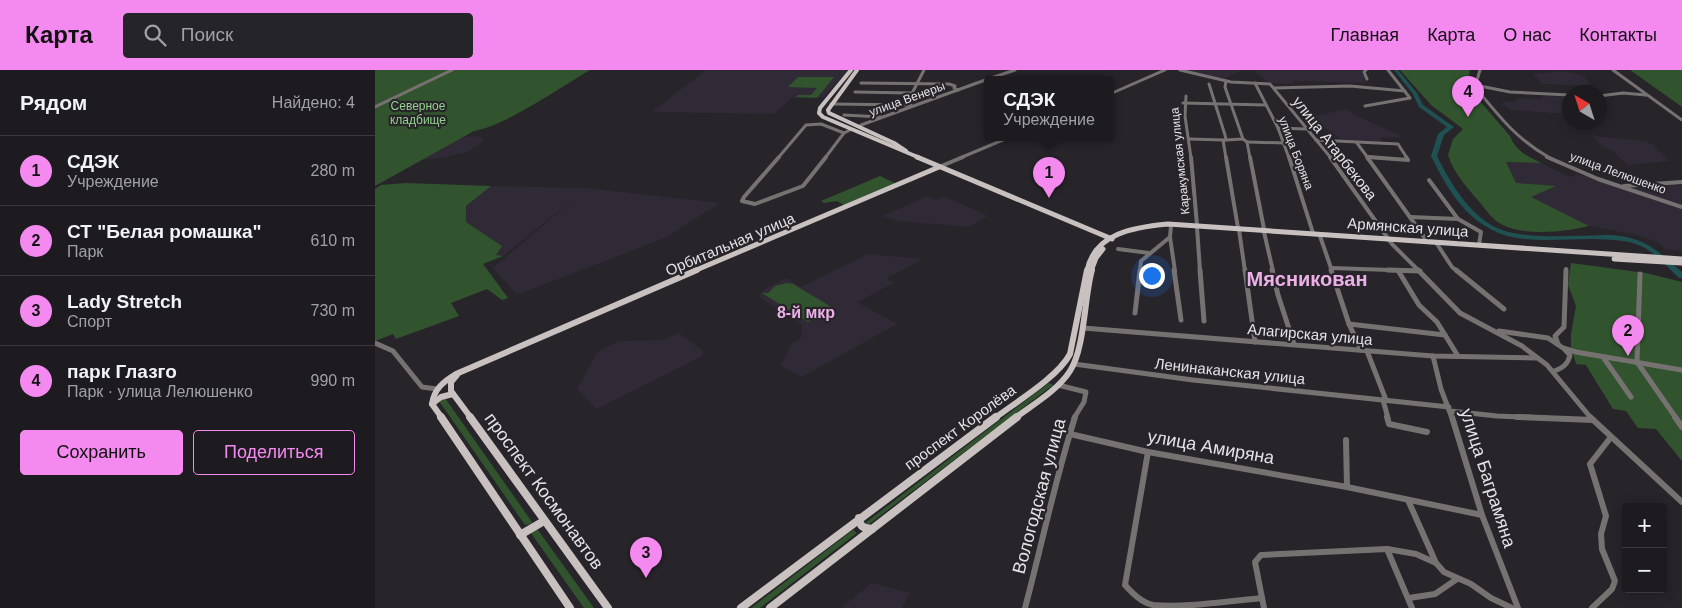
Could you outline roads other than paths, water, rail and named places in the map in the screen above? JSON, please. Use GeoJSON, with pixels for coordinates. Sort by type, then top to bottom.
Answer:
{"type":"FeatureCollection","features":[{"type":"Feature","properties":{"kind":"main road"},"geometry":{"type":"LineString","coordinates":[[851,70],[820,108],[819,113],[827,120],[1112,240]]}},
{"type":"Feature","properties":{"kind":"main road"},"geometry":{"type":"LineString","coordinates":[[857,70],[831,104],[828,110],[829,114],[902,147],[910,155]]}},
{"type":"Feature","properties":{"kind":"main road"},"geometry":{"type":"LineString","coordinates":[[838,85],[845,87]]}},
{"type":"Feature","properties":{"kind":"main road"},"geometry":{"type":"LineString","coordinates":[[862,135],[873,134]]}},
{"type":"Feature","properties":{"kind":"main road","name":"Орбитальная улица"},"geometry":{"type":"LineString","coordinates":[[459,372],[939,167]]}},
{"type":"Feature","properties":{"kind":"main road","name":"Армянская улица"},"geometry":{"type":"LineString","coordinates":[[1134,230],[1169,224],[1320,236],[1427,241],[1682,259]]}},
{"type":"Feature","properties":{"kind":"main road","name":"Армянская улица"},"geometry":{"type":"LineString","coordinates":[[1134,230],[1171,226],[1197,226]]}},
{"type":"Feature","properties":{"kind":"main road","name":"проспект Королёва"},"geometry":{"type":"LineString","coordinates":[[741,608],[859,518],[1047,380],[1066,362],[1070,354],[1089,259],[1098,247],[1134,230]]}},
{"type":"Feature","properties":{"kind":"main road","name":"Армянская улица"},"geometry":{"type":"LineString","coordinates":[[1264,231],[1313,233],[1682,264]]}},
{"type":"Feature","properties":{"kind":"main road","name":"проспект Королёва"},"geometry":{"type":"LineString","coordinates":[[770,608],[1058,385],[1074,364],[1083,328],[1094,260],[1112,240]]}},
{"type":"Feature","properties":{"kind":"main road"},"geometry":{"type":"LineString","coordinates":[[459,372],[437,389],[433,394],[432,404],[570,608]]}},
{"type":"Feature","properties":{"kind":"main road"},"geometry":{"type":"LineString","coordinates":[[432,404],[441,397],[453,394],[450,389],[451,382],[459,372]]}},
{"type":"Feature","properties":{"kind":"main road"},"geometry":{"type":"LineString","coordinates":[[1047,380],[1053,381],[1058,385]]}},
{"type":"Feature","properties":{"kind":"main road","name":"проспект Космонавтов"},"geometry":{"type":"LineString","coordinates":[[453,394],[608,608]]}},
{"type":"Feature","properties":{"kind":"main road"},"geometry":{"type":"LineString","coordinates":[[859,518],[859,525],[863,528],[872,529]]}},
{"type":"Feature","properties":{"kind":"main road"},"geometry":{"type":"LineString","coordinates":[[519,535],[544,521]]}},
{"type":"Feature","properties":{"kind":"street"},"geometry":{"type":"LineString","coordinates":[[375,107],[453,70]]}},
{"type":"Feature","properties":{"kind":"street"},"geometry":{"type":"LineString","coordinates":[[906,105],[924,70]]}},
{"type":"Feature","properties":{"kind":"street","name":"улица Венеры"},"geometry":{"type":"LineString","coordinates":[[997,76],[1015,70]]}},
{"type":"Feature","properties":{"kind":"street"},"geometry":{"type":"LineString","coordinates":[[1114,92],[1165,70]]}},
{"type":"Feature","properties":{"kind":"street"},"geometry":{"type":"LineString","coordinates":[[1181,70],[1226,81],[1255,83]]}},
{"type":"Feature","properties":{"kind":"street"},"geometry":{"type":"LineString","coordinates":[[1366,70],[1364,72],[1367,79]]}},
{"type":"Feature","properties":{"kind":"street"},"geometry":{"type":"LineString","coordinates":[[1365,106],[1410,98],[1387,70]]}},
{"type":"Feature","properties":{"kind":"street"},"geometry":{"type":"LineString","coordinates":[[1480,70],[1476,87],[1509,92],[1562,95]]}},
{"type":"Feature","properties":{"kind":"street"},"geometry":{"type":"LineString","coordinates":[[1613,70],[1682,120]]}},
{"type":"Feature","properties":{"kind":"street","name":"улица Венеры"},"geometry":{"type":"LineString","coordinates":[[861,125],[984,80]]}},
{"type":"Feature","properties":{"kind":"street"},"geometry":{"type":"LineString","coordinates":[[1226,81],[1225,87],[1245,141],[1278,295],[1294,344]]}},
{"type":"Feature","properties":{"kind":"street"},"geometry":{"type":"LineString","coordinates":[[861,83],[950,85],[958,90]]}},
{"type":"Feature","properties":{"kind":"street","name":"улица Атарбекова"},"geometry":{"type":"LineString","coordinates":[[1255,83],[1270,84],[1274,88],[1281,100],[1316,140],[1390,240],[1460,314],[1522,346],[1554,371],[1593,420],[1682,502]]}},
{"type":"Feature","properties":{"kind":"street","name":"улица Боряна"},"geometry":{"type":"LineString","coordinates":[[1255,83],[1284,143],[1313,233]]}},
{"type":"Feature","properties":{"kind":"street"},"geometry":{"type":"LineString","coordinates":[[1209,84],[1225,140],[1255,342]]}},
{"type":"Feature","properties":{"kind":"street","name":"улица Атарбекова"},"geometry":{"type":"LineString","coordinates":[[1274,88],[1345,86],[1405,91]]}},
{"type":"Feature","properties":{"kind":"street","name":"улица Лелюшенко"},"geometry":{"type":"LineString","coordinates":[[1476,87],[1511,131],[1531,147],[1581,172],[1682,207]]}},
{"type":"Feature","properties":{"kind":"street"},"geometry":{"type":"LineString","coordinates":[[855,92],[911,93]]}},
{"type":"Feature","properties":{"kind":"street"},"geometry":{"type":"LineString","coordinates":[[1607,95],[1623,93],[1647,95]]}},
{"type":"Feature","properties":{"kind":"street","name":"Каракумская улица"},"geometry":{"type":"LineString","coordinates":[[1186,96],[1183,103],[1189,139],[1188,146],[1191,153],[1205,321]]}},
{"type":"Feature","properties":{"kind":"street"},"geometry":{"type":"LineString","coordinates":[[1183,103],[1266,106]]}},
{"type":"Feature","properties":{"kind":"street"},"geometry":{"type":"LineString","coordinates":[[831,104],[914,105]]}},
{"type":"Feature","properties":{"kind":"street"},"geometry":{"type":"LineString","coordinates":[[844,116],[882,116]]}},
{"type":"Feature","properties":{"kind":"street"},"geometry":{"type":"LineString","coordinates":[[844,133],[829,126],[814,124],[805,126],[742,201],[750,204],[803,186],[844,133],[850,130]]}},
{"type":"Feature","properties":{"kind":"street"},"geometry":{"type":"LineString","coordinates":[[1278,128],[1306,129]]}},
{"type":"Feature","properties":{"kind":"street"},"geometry":{"type":"LineString","coordinates":[[1189,139],[1284,143]]}},
{"type":"Feature","properties":{"kind":"street"},"geometry":{"type":"LineString","coordinates":[[1316,140],[1398,144],[1409,160],[1368,157]]}},
{"type":"Feature","properties":{"kind":"street","name":"Орбитальная улица"},"geometry":{"type":"LineString","coordinates":[[939,167],[1001,141]]}},
{"type":"Feature","properties":{"kind":"street"},"geometry":{"type":"LineString","coordinates":[[1357,143],[1427,241]]}},
{"type":"Feature","properties":{"kind":"street"},"geometry":{"type":"LineString","coordinates":[[1429,180],[1458,219],[1481,232],[1479,245]]}},
{"type":"Feature","properties":{"kind":"street"},"geometry":{"type":"LineString","coordinates":[[1621,187],[1682,182]]}},
{"type":"Feature","properties":{"kind":"street"},"geometry":{"type":"LineString","coordinates":[[1410,217],[1458,219]]}},
{"type":"Feature","properties":{"kind":"street"},"geometry":{"type":"LineString","coordinates":[[1171,226],[1170,237],[1181,320]]}},
{"type":"Feature","properties":{"kind":"street"},"geometry":{"type":"LineString","coordinates":[[1320,236],[1349,324],[1364,350],[1385,400],[1389,424],[1396,428],[1427,432]]}},
{"type":"Feature","properties":{"kind":"street"},"geometry":{"type":"LineString","coordinates":[[1135,313],[1141,261],[1170,237]]}},
{"type":"Feature","properties":{"kind":"street"},"geometry":{"type":"LineString","coordinates":[[1437,244],[1452,267],[1504,309]]}},
{"type":"Feature","properties":{"kind":"street"},"geometry":{"type":"LineString","coordinates":[[1118,249],[1149,253]]}},
{"type":"Feature","properties":{"kind":"street"},"geometry":{"type":"LineString","coordinates":[[1331,268],[1399,272],[1420,271]]}},
{"type":"Feature","properties":{"kind":"street"},"geometry":{"type":"LineString","coordinates":[[1554,371],[1564,367],[1570,355],[1558,344],[1555,336],[1564,327],[1566,269]]}},
{"type":"Feature","properties":{"kind":"street"},"geometry":{"type":"LineString","coordinates":[[1399,272],[1419,305],[1437,322],[1458,356]]}},
{"type":"Feature","properties":{"kind":"street"},"geometry":{"type":"LineString","coordinates":[[1640,274],[1637,362],[1682,427]]}},
{"type":"Feature","properties":{"kind":"street"},"geometry":{"type":"LineString","coordinates":[[1349,324],[1445,335]]}},
{"type":"Feature","properties":{"kind":"street","name":"Алагирская улица"},"geometry":{"type":"LineString","coordinates":[[1083,328],[1433,356],[1536,358]]}},
{"type":"Feature","properties":{"kind":"street"},"geometry":{"type":"LineString","coordinates":[[1489,329],[1548,338],[1563,348],[1603,357],[1682,370]]}},
{"type":"Feature","properties":{"kind":"street"},"geometry":{"type":"LineString","coordinates":[[376,343],[393,351],[423,388],[437,389]]}},
{"type":"Feature","properties":{"kind":"street","name":"улица Баграмяна"},"geometry":{"type":"LineString","coordinates":[[1433,356],[1441,390],[1449,409],[1482,515],[1518,608]]}},
{"type":"Feature","properties":{"kind":"street"},"geometry":{"type":"LineString","coordinates":[[1603,357],[1631,397]]}},
{"type":"Feature","properties":{"kind":"street","name":"Ленинаканская улица"},"geometry":{"type":"LineString","coordinates":[[1074,364],[1193,380],[1385,400],[1449,409],[1593,420]]}},
{"type":"Feature","properties":{"kind":"street","name":"Вологодская улица"},"geometry":{"type":"LineString","coordinates":[[1025,608],[1058,482],[1063,455],[1075,416],[1084,402],[1086,392],[1058,385]]}},
{"type":"Feature","properties":{"kind":"street","name":"улица Амиряна"},"geometry":{"type":"LineString","coordinates":[[1071,434],[1148,452],[1347,487],[1482,515]]}},
{"type":"Feature","properties":{"kind":"street"},"geometry":{"type":"LineString","coordinates":[[1592,608],[1599,599],[1611,591],[1615,581],[1600,549],[1601,527],[1606,516],[1590,464],[1611,437]]}},
{"type":"Feature","properties":{"kind":"street"},"geometry":{"type":"LineString","coordinates":[[1346,440],[1347,487]]}},
{"type":"Feature","properties":{"kind":"street"},"geometry":{"type":"LineString","coordinates":[[1148,452],[1125,585],[1132,594],[1152,605],[1173,607],[1262,598]]}},
{"type":"Feature","properties":{"kind":"street"},"geometry":{"type":"LineString","coordinates":[[1408,500],[1436,563],[1444,572],[1471,584],[1491,598],[1512,608]]}},
{"type":"Feature","properties":{"kind":"street"},"geometry":{"type":"LineString","coordinates":[[1387,549],[1412,608]]}},
{"type":"Feature","properties":{"kind":"street"},"geometry":{"type":"LineString","coordinates":[[1264,608],[1255,562],[1261,555],[1387,549],[1416,554],[1436,563]]}},
{"type":"Feature","properties":{"kind":"street"},"geometry":{"type":"LineString","coordinates":[[1409,598],[1428,597],[1445,590],[1457,579]]}},
{"type":"Feature","properties":{"kind":"waterway"},"geometry":{"type":"LineString","coordinates":[[1396,70],[1415,94],[1421,106],[1451,127],[1441,134],[1434,156],[1454,191],[1482,222],[1493,229],[1523,237],[1584,237],[1631,240],[1650,248],[1682,276]]}},
{"type":"Feature","properties":{"kind":"place","name":"парк Глазго"},"geometry":{"type":"Point","coordinates":[1468,117]}},
{"type":"Feature","properties":{"kind":"place","name":"СДЭК"},"geometry":{"type":"Point","coordinates":[1049,198]}},
{"type":"Feature","properties":{"kind":"place","name":"СТ \"Белая ромашка\""},"geometry":{"type":"Point","coordinates":[1628,356]}},
{"type":"Feature","properties":{"kind":"place","name":"Lady Stretch"},"geometry":{"type":"Point","coordinates":[646,578]}},
{"type":"Feature","properties":{"kind":"district","name":"Мясникован"},"geometry":{"type":"Point","coordinates":[1307,279]}},
{"type":"Feature","properties":{"kind":"district","name":"8-й мкр"},"geometry":{"type":"Point","coordinates":[806,312]}},
{"type":"Feature","properties":{"kind":"park label","name":"Северное кладбище"},"geometry":{"type":"Point","coordinates":[418,113]}}]}
